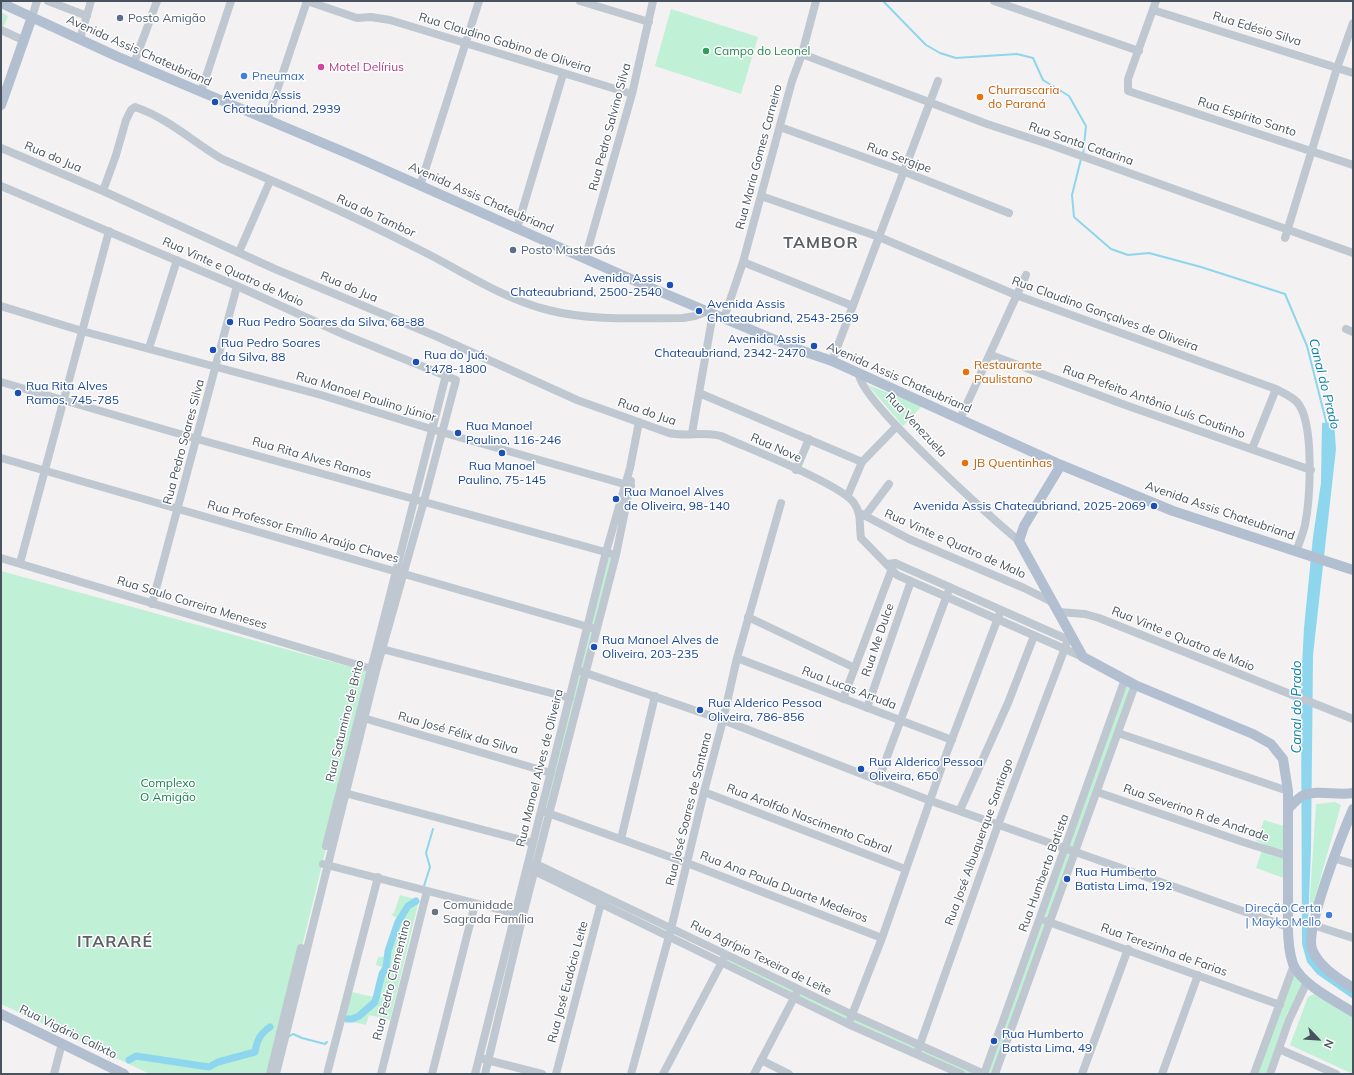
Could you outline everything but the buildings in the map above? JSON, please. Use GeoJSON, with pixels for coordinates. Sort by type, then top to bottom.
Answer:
{"type":"FeatureCollection","features":[{"type":"Feature","properties":{"kind":"main road","name":"Avenida Assis Chateubriand"},"geometry":{"type":"LineString","coordinates":[[1,3],[134,63],[517,228],[585,259],[797,349],[832,361],[1061,465],[1173,511],[1353,570]]}},
{"type":"Feature","properties":{"kind":"main road"},"geometry":{"type":"LineString","coordinates":[[1,105],[32,17]]}},
{"type":"Feature","properties":{"kind":"main road"},"geometry":{"type":"LineString","coordinates":[[1019,541],[1024,526],[1061,465]]}},
{"type":"Feature","properties":{"kind":"main road","name":"Rua Venezuela"},"geometry":{"type":"LineString","coordinates":[[1019,541],[1057,608],[1071,641]]}},
{"type":"Feature","properties":{"kind":"main road"},"geometry":{"type":"LineString","coordinates":[[1071,641],[1083,657],[1135,685],[1253,734],[1271,744],[1283,759],[1291,807],[1288,856],[1288,927],[1289,946],[1294,965],[1307,982],[1353,1012]]}},
{"type":"Feature","properties":{"kind":"main road"},"geometry":{"type":"LineString","coordinates":[[1291,807],[1300,797],[1312,793],[1353,793]]}},
{"type":"Feature","properties":{"kind":"main road"},"geometry":{"type":"LineString","coordinates":[[1353,809],[1334,858],[1313,925],[1312,948],[1318,960],[1335,976],[1353,988]]}},
{"type":"Feature","properties":{"kind":"main road","name":"Rua Vigário Calixto"},"geometry":{"type":"LineString","coordinates":[[1,1014],[124,1074]]}},
{"type":"Feature","properties":{"kind":"street"},"geometry":{"type":"LineString","coordinates":[[32,17],[37,1]]}},
{"type":"Feature","properties":{"kind":"street"},"geometry":{"type":"LineString","coordinates":[[48,1],[87,16]]}},
{"type":"Feature","properties":{"kind":"street"},"geometry":{"type":"LineString","coordinates":[[80,39],[91,1]]}},
{"type":"Feature","properties":{"kind":"street"},"geometry":{"type":"LineString","coordinates":[[134,63],[157,1]]}},
{"type":"Feature","properties":{"kind":"street"},"geometry":{"type":"LineString","coordinates":[[201,92],[231,1]]}},
{"type":"Feature","properties":{"kind":"street","name":"Rua Claudino Gabino de Oliveira"},"geometry":{"type":"LineString","coordinates":[[267,120],[307,1],[358,18],[371,17],[390,20],[632,94]]}},
{"type":"Feature","properties":{"kind":"street"},"geometry":{"type":"LineString","coordinates":[[420,186],[479,1]]}},
{"type":"Feature","properties":{"kind":"street"},"geometry":{"type":"LineString","coordinates":[[580,1],[648,22]]}},
{"type":"Feature","properties":{"kind":"street","name":"Rua Pedro Salvino Silva"},"geometry":{"type":"LineString","coordinates":[[585,259],[594,233],[632,94],[653,1]]}},
{"type":"Feature","properties":{"kind":"street","name":"Rua Maria Gomes Carneiro"},"geometry":{"type":"LineString","coordinates":[[724,318],[743,262],[792,81],[802,54],[816,1]]}},
{"type":"Feature","properties":{"kind":"street"},"geometry":{"type":"LineString","coordinates":[[994,1],[1139,51],[1156,1]]}},
{"type":"Feature","properties":{"kind":"street","name":"Rua Edésio Silva"},"geometry":{"type":"LineString","coordinates":[[1153,10],[1353,73]]}},
{"type":"Feature","properties":{"kind":"street"},"geometry":{"type":"LineString","coordinates":[[1286,234],[1337,68],[1353,23]]}},
{"type":"Feature","properties":{"kind":"street"},"geometry":{"type":"LineString","coordinates":[[1,30],[23,40]]}},
{"type":"Feature","properties":{"kind":"street","name":"Rua Espírito Santo"},"geometry":{"type":"LineString","coordinates":[[1139,51],[1127,85],[1127,90],[1132,93],[1353,165]]}},
{"type":"Feature","properties":{"kind":"street","name":"Rua Santa Catarina"},"geometry":{"type":"LineString","coordinates":[[802,54],[1286,234],[1353,254]]}},
{"type":"Feature","properties":{"kind":"street"},"geometry":{"type":"LineString","coordinates":[[517,228],[563,74]]}},
{"type":"Feature","properties":{"kind":"street"},"geometry":{"type":"LineString","coordinates":[[832,361],[878,237],[905,172],[929,102],[938,81]]}},
{"type":"Feature","properties":{"kind":"street","name":"Rua do Tambor"},"geometry":{"type":"LineString","coordinates":[[103,191],[116,155],[126,120],[131,110],[135,107],[165,120],[206,150],[270,181],[397,238],[511,297],[548,310],[578,315],[683,318],[710,312]]}},
{"type":"Feature","properties":{"kind":"street","name":"Rua Sergipe"},"geometry":{"type":"LineString","coordinates":[[780,127],[905,172],[1009,213]]}},
{"type":"Feature","properties":{"kind":"street","name":"Rua do Jua"},"geometry":{"type":"LineString","coordinates":[[1,148],[438,337],[577,400],[677,434],[692,433]]}},
{"type":"Feature","properties":{"kind":"street"},"geometry":{"type":"LineString","coordinates":[[239,252],[270,181]]}},
{"type":"Feature","properties":{"kind":"street","name":"Rua Vinte e Quatro de Maio"},"geometry":{"type":"LineString","coordinates":[[1,186],[237,286],[345,335],[456,380]]}},
{"type":"Feature","properties":{"kind":"street","name":"Rua Claudino Gonçalves de Oliveira"},"geometry":{"type":"LineString","coordinates":[[761,196],[878,237],[1016,295],[1276,389],[1291,398],[1300,407],[1309,446],[1311,470],[1305,526],[1299,553]]}},
{"type":"Feature","properties":{"kind":"street"},"geometry":{"type":"LineString","coordinates":[[20,563],[109,231]]}},
{"type":"Feature","properties":{"kind":"street"},"geometry":{"type":"LineString","coordinates":[[150,348],[176,260]]}},
{"type":"Feature","properties":{"kind":"street"},"geometry":{"type":"LineString","coordinates":[[743,262],[853,306]]}},
{"type":"Feature","properties":{"kind":"street"},"geometry":{"type":"LineString","coordinates":[[960,419],[991,355],[1026,274]]}},
{"type":"Feature","properties":{"kind":"street","name":"Rua Pedro Soares Silva"},"geometry":{"type":"LineString","coordinates":[[152,604],[179,509],[237,286]]}},
{"type":"Feature","properties":{"kind":"street","name":"Rua Manoel Paulino Júnior"},"geometry":{"type":"LineString","coordinates":[[1,306],[82,331],[321,395],[441,432],[628,485]]}},
{"type":"Feature","properties":{"kind":"street"},"geometry":{"type":"LineString","coordinates":[[692,433],[710,312]]}},
{"type":"Feature","properties":{"kind":"street","name":"Rua Prefeito Antônio Luís Coutinho"},"geometry":{"type":"LineString","coordinates":[[991,355],[1128,406],[1311,470]]}},
{"type":"Feature","properties":{"kind":"street","name":"Rua Venezuela"},"geometry":{"type":"LineString","coordinates":[[859,374],[863,386],[897,426],[960,489],[1019,541]]}},
{"type":"Feature","properties":{"kind":"street","name":"Rua Satumino de Brito"},"geometry":{"type":"LineString","coordinates":[[373,670],[382,648],[400,572],[414,499],[446,376]]}},
{"type":"Feature","properties":{"kind":"street","name":"Rua Satumino de Brito"},"geometry":{"type":"LineString","coordinates":[[276,1074],[342,793],[373,670],[400,572],[424,501],[441,432],[456,380]]}},
{"type":"Feature","properties":{"kind":"street","name":"Rua Rita Alves Ramos"},"geometry":{"type":"LineString","coordinates":[[1,382],[616,555]]}},
{"type":"Feature","properties":{"kind":"street"},"geometry":{"type":"LineString","coordinates":[[1252,449],[1276,389]]}},
{"type":"Feature","properties":{"kind":"street"},"geometry":{"type":"LineString","coordinates":[[699,393],[862,462]]}},
{"type":"Feature","properties":{"kind":"street","name":"Rua Manoel Alves de Oliveira"},"geometry":{"type":"LineString","coordinates":[[475,1074],[532,866],[550,814],[587,673],[616,555],[639,422]]}},
{"type":"Feature","properties":{"kind":"street"},"geometry":{"type":"LineString","coordinates":[[897,426],[862,462],[848,495],[862,515],[861,538],[891,566],[911,581],[1083,657]]}},
{"type":"Feature","properties":{"kind":"street","name":"Rua Nove"},"geometry":{"type":"LineString","coordinates":[[692,433],[707,433],[721,436],[848,495]]}},
{"type":"Feature","properties":{"kind":"street"},"geometry":{"type":"LineString","coordinates":[[796,470],[809,439]]}},
{"type":"Feature","properties":{"kind":"street","name":"Rua Professor Emílio Araújo Chaves"},"geometry":{"type":"LineString","coordinates":[[1,458],[598,629]]}},
{"type":"Feature","properties":{"kind":"street"},"geometry":{"type":"LineString","coordinates":[[862,515],[889,484]]}},
{"type":"Feature","properties":{"kind":"street","name":"Rua Manoel Alves de Oliveira"},"geometry":{"type":"LineString","coordinates":[[532,866],[533,843],[606,552],[628,485]]}},
{"type":"Feature","properties":{"kind":"street","name":"Rua José Soares de Santana"},"geometry":{"type":"LineString","coordinates":[[631,1074],[669,937],[737,658],[781,503]]}},
{"type":"Feature","properties":{"kind":"street","name":"Rua Vinte e Quatro de Malo"},"geometry":{"type":"LineString","coordinates":[[862,515],[909,539],[1024,588],[1057,608]]}},
{"type":"Feature","properties":{"kind":"street","name":"Rua Saulo Correira Meneses"},"geometry":{"type":"LineString","coordinates":[[1,558],[373,670]]}},
{"type":"Feature","properties":{"kind":"street"},"geometry":{"type":"LineString","coordinates":[[891,566],[950,587],[1071,641]]}},
{"type":"Feature","properties":{"kind":"street"},"geometry":{"type":"LineString","coordinates":[[843,699],[891,566]]}},
{"type":"Feature","properties":{"kind":"street","name":"Rua Me Dulce"},"geometry":{"type":"LineString","coordinates":[[867,708],[911,581]]}},
{"type":"Feature","properties":{"kind":"street"},"geometry":{"type":"LineString","coordinates":[[878,781],[950,587]]}},
{"type":"Feature","properties":{"kind":"street","name":"Rua Vinte e Quatro de Maio"},"geometry":{"type":"LineString","coordinates":[[1057,608],[1099,618],[1353,719]]}},
{"type":"Feature","properties":{"kind":"street"},"geometry":{"type":"LineString","coordinates":[[848,1024],[882,938],[905,869],[1001,610]]}},
{"type":"Feature","properties":{"kind":"street"},"geometry":{"type":"LineString","coordinates":[[748,617],[855,668]]}},
{"type":"Feature","properties":{"kind":"street"},"geometry":{"type":"LineString","coordinates":[[960,810],[1008,703],[1034,636]]}},
{"type":"Feature","properties":{"kind":"street","name":"Rua José Albuquerque Santiago"},"geometry":{"type":"LineString","coordinates":[[917,1054],[998,825],[1065,649],[1071,641]]}},
{"type":"Feature","properties":{"kind":"street"},"geometry":{"type":"LineString","coordinates":[[382,648],[570,698]]}},
{"type":"Feature","properties":{"kind":"street","name":"Rua Lucas Arruda"},"geometry":{"type":"LineString","coordinates":[[737,658],[952,740]]}},
{"type":"Feature","properties":{"kind":"street"},"geometry":{"type":"LineString","coordinates":[[577,670],[723,720],[931,801],[1288,927]]}},
{"type":"Feature","properties":{"kind":"street","name":"Rua Humberto Batista"},"geometry":{"type":"LineString","coordinates":[[984,1074],[1125,680]]}},
{"type":"Feature","properties":{"kind":"street","name":"Rua Humberto Batista"},"geometry":{"type":"LineString","coordinates":[[995,1074],[1135,685]]}},
{"type":"Feature","properties":{"kind":"street"},"geometry":{"type":"LineString","coordinates":[[621,840],[655,696]]}},
{"type":"Feature","properties":{"kind":"street","name":"Rua José Félix da Silva"},"geometry":{"type":"LineString","coordinates":[[362,717],[551,773]]}},
{"type":"Feature","properties":{"kind":"street"},"geometry":{"type":"LineString","coordinates":[[1118,733],[1288,791]]}},
{"type":"Feature","properties":{"kind":"street","name":"Rua Arolfdo Nascimento Cabral"},"geometry":{"type":"LineString","coordinates":[[704,792],[905,869]]}},
{"type":"Feature","properties":{"kind":"street","name":"Rua Severino R de Andrade"},"geometry":{"type":"LineString","coordinates":[[1097,792],[1288,856]]}},
{"type":"Feature","properties":{"kind":"street"},"geometry":{"type":"LineString","coordinates":[[342,793],[533,843]]}},
{"type":"Feature","properties":{"kind":"street","name":"Rua Ana Paula Duarte Medeiros"},"geometry":{"type":"LineString","coordinates":[[542,811],[687,863],[882,938]]}},
{"type":"Feature","properties":{"kind":"street"},"geometry":{"type":"LineString","coordinates":[[1334,858],[1353,864]]}},
{"type":"Feature","properties":{"kind":"street"},"geometry":{"type":"LineString","coordinates":[[325,864],[475,904],[519,914]]}},
{"type":"Feature","properties":{"kind":"street","name":"Rua Satumino de Brito"},"geometry":{"type":"LineString","coordinates":[[270,1074],[325,864]]}},
{"type":"Feature","properties":{"kind":"street","name":"Rua Agrípio Texeira de Leite"},"geometry":{"type":"LineString","coordinates":[[532,866],[602,900],[669,937],[798,989],[852,1016],[984,1074]]}},
{"type":"Feature","properties":{"kind":"street"},"geometry":{"type":"LineString","coordinates":[[327,1074],[378,877]]}},
{"type":"Feature","properties":{"kind":"street","name":"Rua Pedro Clementino"},"geometry":{"type":"LineString","coordinates":[[381,1074],[427,891]]}},
{"type":"Feature","properties":{"kind":"street","name":"Rua Agrípio Texeira de Leite"},"geometry":{"type":"LineString","coordinates":[[602,900],[671,929],[794,998],[848,1024],[961,1074]]}},
{"type":"Feature","properties":{"kind":"street","name":"Rua José Eudócio Leite"},"geometry":{"type":"LineString","coordinates":[[556,1074],[602,900]]}},
{"type":"Feature","properties":{"kind":"street"},"geometry":{"type":"LineString","coordinates":[[432,1074],[475,904]]}},
{"type":"Feature","properties":{"kind":"street","name":"Rua Manoel Alves de Oliveira"},"geometry":{"type":"LineString","coordinates":[[485,1074],[519,914]]}},
{"type":"Feature","properties":{"kind":"street","name":"Rua Terezinha de Farias"},"geometry":{"type":"LineString","coordinates":[[1040,919],[1128,949],[1280,1005]]}},
{"type":"Feature","properties":{"kind":"street"},"geometry":{"type":"LineString","coordinates":[[1313,925],[1353,938]]}},
{"type":"Feature","properties":{"kind":"street"},"geometry":{"type":"LineString","coordinates":[[1082,1074],[1128,949]]}},
{"type":"Feature","properties":{"kind":"street"},"geometry":{"type":"LineString","coordinates":[[663,1074],[723,958]]}},
{"type":"Feature","properties":{"kind":"street"},"geometry":{"type":"LineString","coordinates":[[1254,1074],[1294,965]]}},
{"type":"Feature","properties":{"kind":"street"},"geometry":{"type":"LineString","coordinates":[[1162,1074],[1198,975]]}},
{"type":"Feature","properties":{"kind":"street"},"geometry":{"type":"LineString","coordinates":[[1270,1074],[1289,1020],[1307,982]]}},
{"type":"Feature","properties":{"kind":"street"},"geometry":{"type":"LineString","coordinates":[[754,1074],[798,989]]}},
{"type":"Feature","properties":{"kind":"street"},"geometry":{"type":"LineString","coordinates":[[54,1074],[62,1043]]}},
{"type":"Feature","properties":{"kind":"street"},"geometry":{"type":"LineString","coordinates":[[1279,1049],[1336,1074]]}},
{"type":"Feature","properties":{"kind":"street"},"geometry":{"type":"LineString","coordinates":[[479,1058],[542,1074]]}},
{"type":"Feature","properties":{"kind":"street"},"geometry":{"type":"LineString","coordinates":[[760,1060],[789,1074]]}},
{"type":"Feature","properties":{"kind":"green space","name":"Campo do Leonel"},"geometry":{"type":"Polygon","coordinates":[[[671,9],[758,37],[741,94],[655,66],[671,9]]]}},
{"type":"Feature","properties":{"kind":"green space"},"geometry":{"type":"Polygon","coordinates":[[[1,12],[8,16],[4,26],[1,24],[1,12]]]}},
{"type":"Feature","properties":{"kind":"green space"},"geometry":{"type":"Polygon","coordinates":[[[868,385],[922,406],[903,426],[868,385]]]}},
{"type":"Feature","properties":{"kind":"green space"},"geometry":{"type":"Polygon","coordinates":[[[607,553],[614,556],[597,626],[590,625],[607,553]]]}},
{"type":"Feature","properties":{"kind":"green space","name":"Complexo O Amigão"},"geometry":{"type":"Polygon","coordinates":[[[1,571],[369,672],[271,1074],[150,1074],[1,1004],[1,571]]]}},
{"type":"Feature","properties":{"kind":"green space"},"geometry":{"type":"Polygon","coordinates":[[[589,629],[596,631],[586,670],[579,668],[589,629]]]}},
{"type":"Feature","properties":{"kind":"green space"},"geometry":{"type":"Polygon","coordinates":[[[579,672],[585,674],[549,812],[543,810],[579,672]]]}},
{"type":"Feature","properties":{"kind":"green space"},"geometry":{"type":"Polygon","coordinates":[[[1126,682],[1133,686],[1074,848],[1068,847],[1126,682]]]}},
{"type":"Feature","properties":{"kind":"green space"},"geometry":{"type":"Polygon","coordinates":[[[1335,802],[1341,805],[1313,905],[1309,912],[1316,804],[1335,802]]]}},
{"type":"Feature","properties":{"kind":"green space"},"geometry":{"type":"Polygon","coordinates":[[[1264,820],[1290,828],[1289,880],[1256,868],[1264,844],[1256,841],[1264,820]]]}},
{"type":"Feature","properties":{"kind":"green space"},"geometry":{"type":"Polygon","coordinates":[[[1067,851],[1072,853],[1049,920],[1042,919],[1067,851]]]}},
{"type":"Feature","properties":{"kind":"green space"},"geometry":{"type":"Polygon","coordinates":[[[400,895],[419,900],[390,1020],[369,1015],[366,1025],[344,1020],[351,992],[374,997],[382,967],[376,965],[378,957],[384,957],[388,942],[391,941],[396,917],[391,915],[394,913],[400,895]]]}},
{"type":"Feature","properties":{"kind":"green space"},"geometry":{"type":"Polygon","coordinates":[[[1041,922],[1048,924],[993,1074],[986,1073],[1041,922]]]}},
{"type":"Feature","properties":{"kind":"green space"},"geometry":{"type":"Polygon","coordinates":[[[726,956],[796,990],[793,995],[723,961],[726,956]]]}},
{"type":"Feature","properties":{"kind":"green space"},"geometry":{"type":"Polygon","coordinates":[[[1295,969],[1305,982],[1287,1014],[1266,1074],[1257,1074],[1295,969]]]}},
{"type":"Feature","properties":{"kind":"green space"},"geometry":{"type":"Polygon","coordinates":[[[1321,991],[1353,1009],[1353,1074],[1290,1045],[1308,997],[1321,991]]]}},
{"type":"Feature","properties":{"kind":"green space"},"geometry":{"type":"Polygon","coordinates":[[[799,992],[850,1016],[847,1021],[796,998],[799,992]]]}},
{"type":"Feature","properties":{"kind":"green space"},"geometry":{"type":"Polygon","coordinates":[[[853,1018],[918,1047],[916,1052],[850,1023],[853,1018]]]}},
{"type":"Feature","properties":{"kind":"green space"},"geometry":{"type":"Polygon","coordinates":[[[921,1048],[979,1074],[964,1074],[920,1054],[921,1048]]]}},
{"type":"Feature","properties":{"kind":"water"},"geometry":{"type":"Polygon","coordinates":[[[1334,422],[1336,449],[1313,655],[1311,850],[1308,925],[1311,955],[1353,991],[1353,999],[1317,974],[1307,962],[1302,944],[1301,685],[1304,628],[1313,537],[1321,483],[1322,423],[1334,422]]]}},
{"type":"Feature","properties":{"kind":"waterway","name":"Canal do Prado"},"geometry":{"type":"LineString","coordinates":[[883,1],[926,45],[940,53],[956,58],[1017,54],[1033,58],[1043,80],[1069,96],[1086,126],[1083,155]]}},
{"type":"Feature","properties":{"kind":"waterway","name":"Canal do Prado"},"geometry":{"type":"LineString","coordinates":[[1081,159],[1072,195],[1074,217],[1111,249],[1128,255],[1149,253],[1201,267],[1285,294],[1307,346],[1327,425]]}},
{"type":"Feature","properties":{"kind":"waterway"},"geometry":{"type":"LineString","coordinates":[[424,886],[430,867],[426,853],[433,829]]}},
{"type":"Feature","properties":{"kind":"waterway"},"geometry":{"type":"LineString","coordinates":[[347,1019],[352,1019],[359,1016],[375,1002],[382,974],[386,968],[388,951],[398,922],[408,906],[416,901]]}},
{"type":"Feature","properties":{"kind":"waterway"},"geometry":{"type":"LineString","coordinates":[[129,1060],[136,1056],[209,1067],[218,1062],[255,1052],[260,1038],[270,1027]]}},
{"type":"Feature","properties":{"kind":"waterway"},"geometry":{"type":"LineString","coordinates":[[288,1037],[293,1034],[325,1044],[327,1042]]}},
{"type":"Feature","properties":{"kind":"place","name":"Posto Amigão"},"geometry":{"type":"Point","coordinates":[120,18]}},
{"type":"Feature","properties":{"kind":"place","name":"Campo do Leonel"},"geometry":{"type":"Point","coordinates":[706,51]}},
{"type":"Feature","properties":{"kind":"place","name":"Motel Delírius"},"geometry":{"type":"Point","coordinates":[321,67]}},
{"type":"Feature","properties":{"kind":"place","name":"Pneumax"},"geometry":{"type":"Point","coordinates":[244,76]}},
{"type":"Feature","properties":{"kind":"place","name":"Churrascaria do Paraná"},"geometry":{"type":"Point","coordinates":[980,97]}},
{"type":"Feature","properties":{"kind":"place","name":"Avenida Assis Chateaubriand, 2939"},"geometry":{"type":"Point","coordinates":[215,102]}},
{"type":"Feature","properties":{"kind":"place","name":"Posto MasterGás"},"geometry":{"type":"Point","coordinates":[513,250]}},
{"type":"Feature","properties":{"kind":"place","name":"Avenida Assis Chateaubriand, 2500-2540"},"geometry":{"type":"Point","coordinates":[670,285]}},
{"type":"Feature","properties":{"kind":"place","name":"Avenida Assis Chateaubriand, 2543-2569"},"geometry":{"type":"Point","coordinates":[699,311]}},
{"type":"Feature","properties":{"kind":"place","name":"Rua Pedro Soares da Silva, 68-88"},"geometry":{"type":"Point","coordinates":[230,322]}},
{"type":"Feature","properties":{"kind":"place","name":"Avenida Assis Chateaubriand, 2342-2470"},"geometry":{"type":"Point","coordinates":[814,346]}},
{"type":"Feature","properties":{"kind":"place","name":"Rua Pedro Soares da Silva, 88"},"geometry":{"type":"Point","coordinates":[213,350]}},
{"type":"Feature","properties":{"kind":"place","name":"Rua do Juá, 1478-1800"},"geometry":{"type":"Point","coordinates":[416,362]}},
{"type":"Feature","properties":{"kind":"place","name":"Restaurante Paulistano"},"geometry":{"type":"Point","coordinates":[966,372]}},
{"type":"Feature","properties":{"kind":"place","name":"Rua Rita Alves Ramos, 745-785"},"geometry":{"type":"Point","coordinates":[18,393]}},
{"type":"Feature","properties":{"kind":"place","name":"Rua Manoel Paulino, 116-246"},"geometry":{"type":"Point","coordinates":[458,433]}},
{"type":"Feature","properties":{"kind":"place","name":"Rua Manoel Paulino, 75-145"},"geometry":{"type":"Point","coordinates":[502,453]}},
{"type":"Feature","properties":{"kind":"place","name":"JB Quentinhas"},"geometry":{"type":"Point","coordinates":[965,463]}},
{"type":"Feature","properties":{"kind":"place","name":"Rua Manoel Alves de Oliveira, 98-140"},"geometry":{"type":"Point","coordinates":[616,499]}},
{"type":"Feature","properties":{"kind":"place","name":"Avenida Assis Chateaubriand, 2025-2069"},"geometry":{"type":"Point","coordinates":[1154,506]}},
{"type":"Feature","properties":{"kind":"place","name":"Rua Manoel Alves de Oliveira, 203-235"},"geometry":{"type":"Point","coordinates":[594,647]}},
{"type":"Feature","properties":{"kind":"place","name":"Rua Alderico Pessoa Oliveira, 786-856"},"geometry":{"type":"Point","coordinates":[700,710]}},
{"type":"Feature","properties":{"kind":"place","name":"Rua Alderico Pessoa Oliveira, 650"},"geometry":{"type":"Point","coordinates":[861,769]}},
{"type":"Feature","properties":{"kind":"place","name":"Rua Humberto Batista Lima, 192"},"geometry":{"type":"Point","coordinates":[1067,879]}},
{"type":"Feature","properties":{"kind":"place","name":"Comunidade Sagrada Família"},"geometry":{"type":"Point","coordinates":[435,912]}},
{"type":"Feature","properties":{"kind":"place","name":"Direção Certa | Mayko Mello"},"geometry":{"type":"Point","coordinates":[1329,915]}},
{"type":"Feature","properties":{"kind":"place","name":"Rua Humberto Batista Lima, 49"},"geometry":{"type":"Point","coordinates":[994,1041]}},
{"type":"Feature","properties":{"kind":"district","name":"TAMBOR"},"geometry":{"type":"Point","coordinates":[821,243]}},
{"type":"Feature","properties":{"kind":"district","name":"ITARARÉ"},"geometry":{"type":"Point","coordinates":[115,942]}}]}
